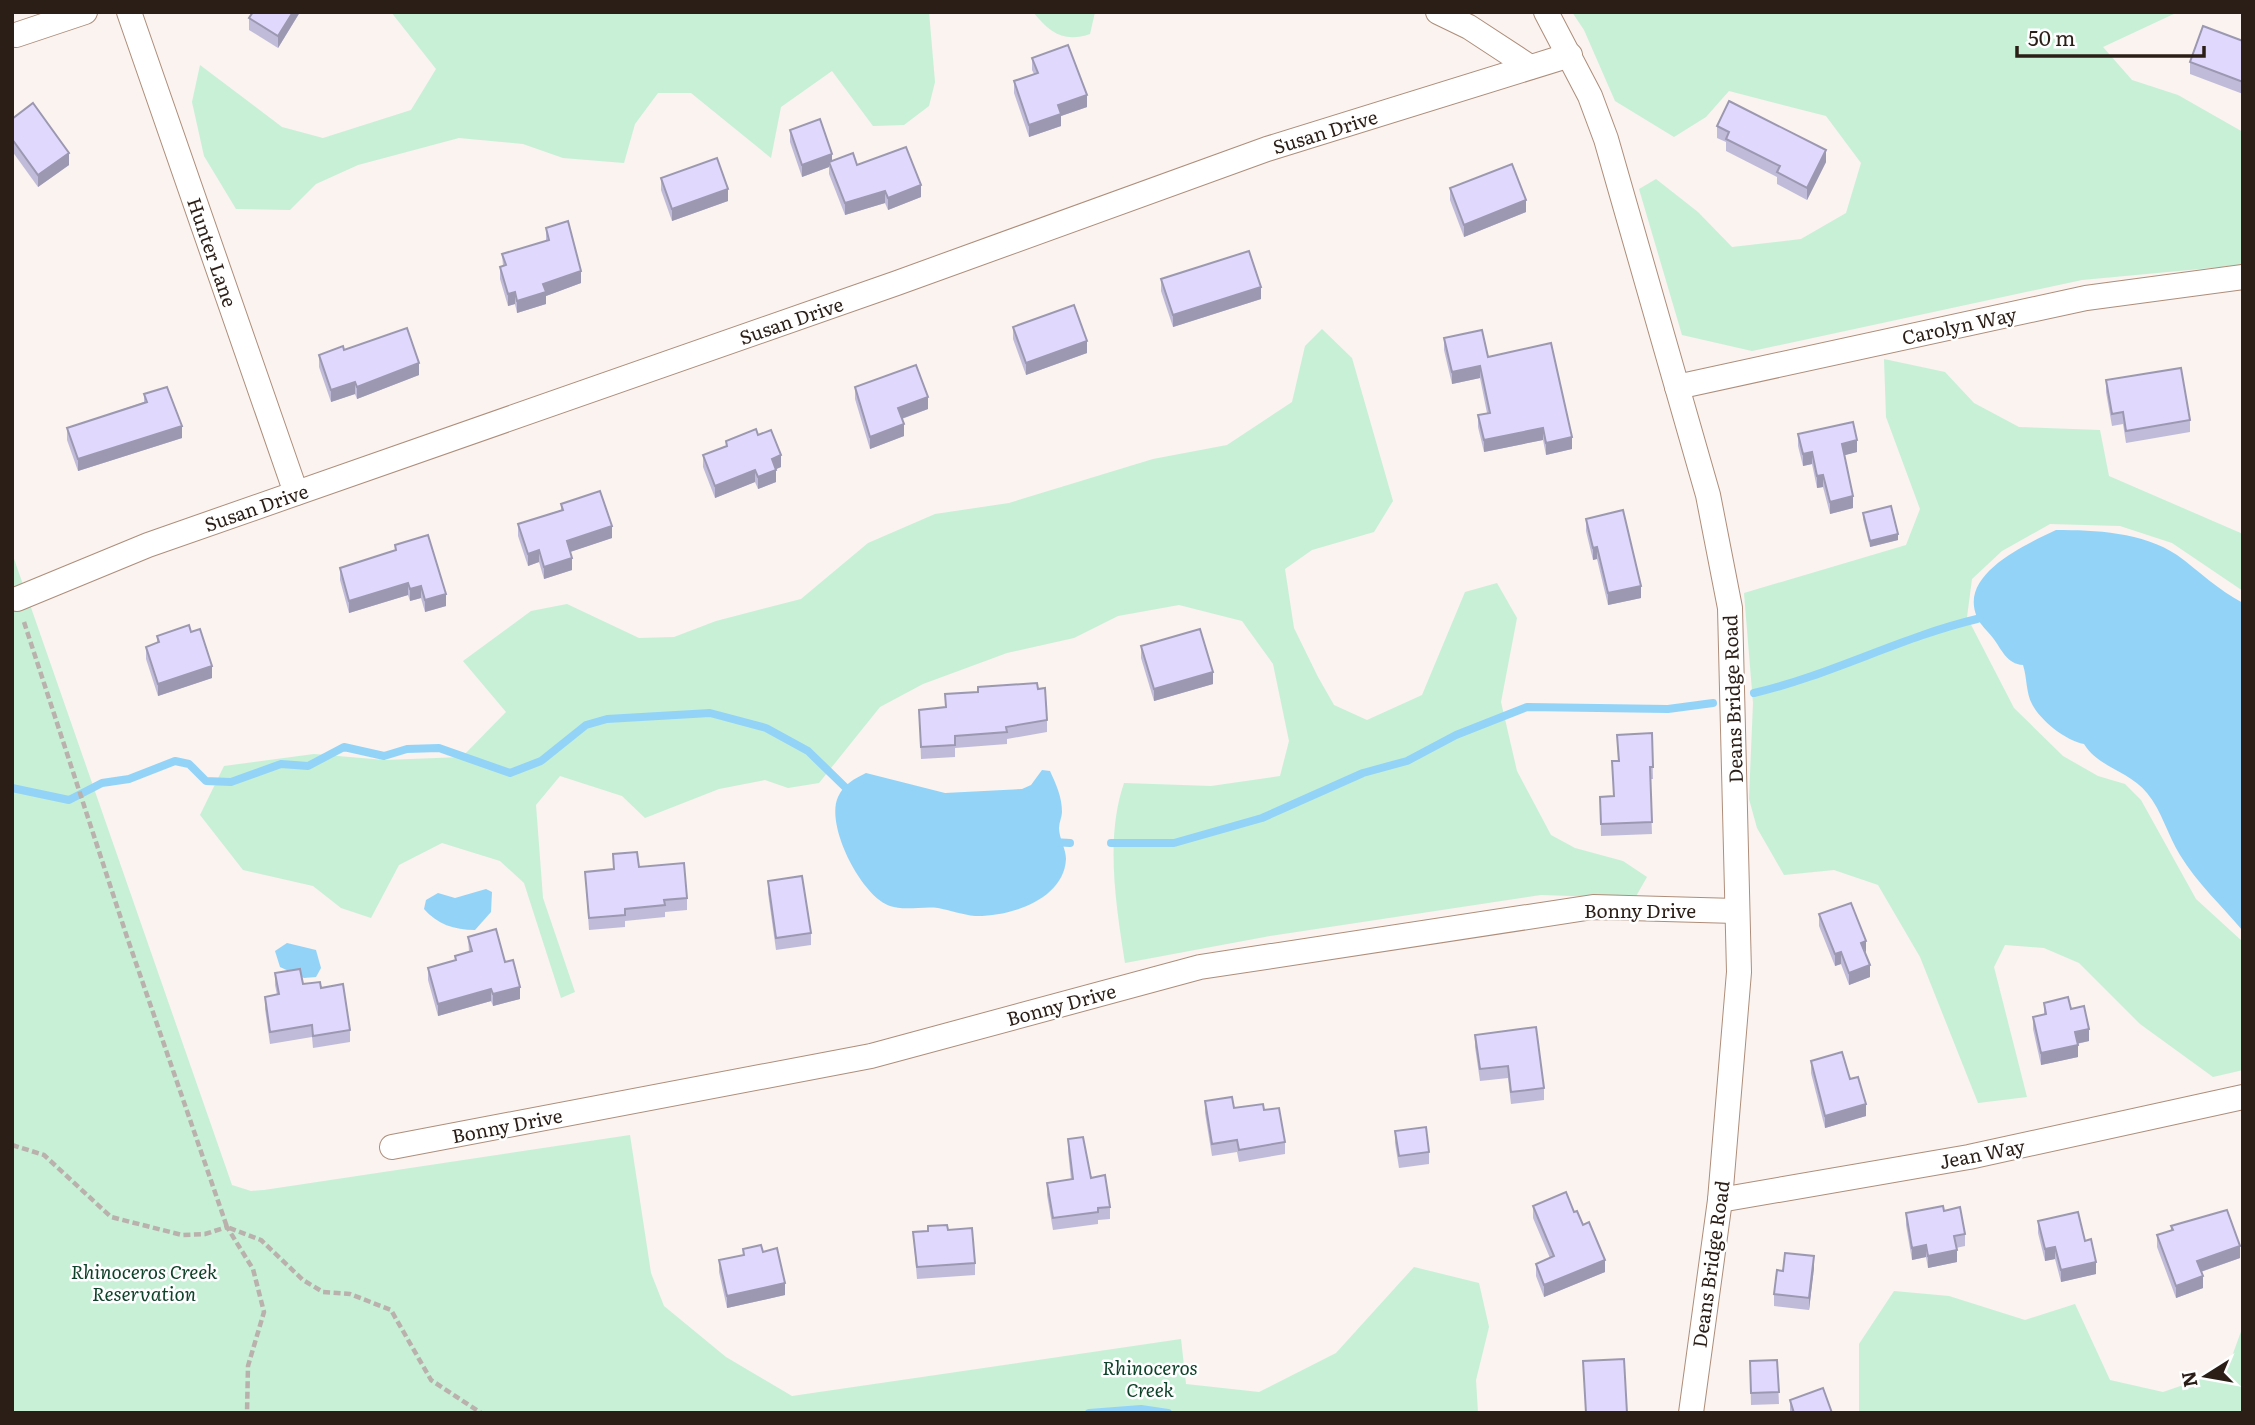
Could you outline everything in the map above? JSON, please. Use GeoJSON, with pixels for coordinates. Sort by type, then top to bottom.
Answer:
{"type":"FeatureCollection","features":[{"type":"Feature","properties":{"kind":"street"},"geometry":{"type":"LineString","coordinates":[[16,35],[85,12]]}},
{"type":"Feature","properties":{"kind":"street","name":"Hunter Lane"},"geometry":{"type":"LineString","coordinates":[[129,12],[296,492]]}},
{"type":"Feature","properties":{"kind":"street"},"geometry":{"type":"LineString","coordinates":[[1438,12],[1469,27],[1530,67]]}},
{"type":"Feature","properties":{"kind":"street","name":"Deans Bridge Road"},"geometry":{"type":"LineString","coordinates":[[1546,12],[1570,54],[1606,139],[1708,495],[1730,608],[1739,972],[1720,1200],[1691,1413]]}},
{"type":"Feature","properties":{"kind":"street","name":"Susan Drive"},"geometry":{"type":"LineString","coordinates":[[17,599],[148,545],[888,286],[1268,149],[1570,54]]}},
{"type":"Feature","properties":{"kind":"street","name":"Carolyn Way"},"geometry":{"type":"LineString","coordinates":[[1677,387],[2085,298],[2243,277]]}},
{"type":"Feature","properties":{"kind":"street","name":"Bonny Drive"},"geometry":{"type":"LineString","coordinates":[[392,1147],[871,1056],[1200,967],[1593,907],[1736,911]]}},
{"type":"Feature","properties":{"kind":"street","name":"Jean Way"},"geometry":{"type":"LineString","coordinates":[[1720,1200],[1995,1152],[2243,1097]]}},
{"type":"Feature","properties":{"kind":"path"},"geometry":{"type":"LineString","coordinates":[[17,599],[127,937],[227,1227],[253,1269],[264,1312],[248,1366],[247,1413]]}},
{"type":"Feature","properties":{"kind":"path"},"geometry":{"type":"LineString","coordinates":[[12,1145],[44,1155],[111,1217],[182,1235],[205,1234],[227,1227],[261,1240],[303,1280],[323,1292],[350,1294],[390,1310],[431,1380],[481,1413]]}},
{"type":"Feature","properties":{"kind":"green space"},"geometry":{"type":"Polygon","coordinates":[[[391,12],[929,12],[935,82],[929,106],[904,125],[873,126],[832,71],[781,107],[771,158],[691,93],[658,93],[635,124],[624,163],[563,158],[523,144],[459,138],[358,165],[316,184],[290,210],[236,209],[204,156],[192,102],[200,65],[282,127],[323,138],[411,110],[436,69],[391,12]]]}},
{"type":"Feature","properties":{"kind":"green space"},"geometry":{"type":"Polygon","coordinates":[[[1033,12],[1095,12],[1090,34],[1065,37],[1045,26],[1033,12]]]}},
{"type":"Feature","properties":{"kind":"green space"},"geometry":{"type":"Polygon","coordinates":[[[1572,12],[2178,12],[2103,47],[2132,80],[2178,95],[2243,132],[2243,265],[2082,280],[1752,351],[1682,335],[1639,189],[1656,179],[1698,212],[1732,247],[1801,239],[1846,213],[1861,163],[1826,116],[1729,91],[1706,117],[1674,137],[1615,101],[1584,30],[1572,12]]]}},
{"type":"Feature","properties":{"kind":"green space"},"geometry":{"type":"Polygon","coordinates":[[[1322,329],[1352,358],[1393,501],[1374,532],[1312,550],[1285,569],[1294,628],[1318,677],[1334,705],[1367,720],[1422,695],[1465,592],[1497,583],[1517,618],[1501,702],[1517,771],[1551,835],[1575,848],[1623,861],[1647,877],[1635,898],[1541,895],[1270,936],[1125,963],[1114,872],[1115,826],[1124,783],[1211,786],[1280,776],[1289,741],[1273,664],[1242,621],[1179,605],[1118,616],[1074,638],[1007,653],[923,684],[880,707],[819,783],[788,788],[765,780],[719,789],[645,818],[622,796],[560,776],[536,805],[543,898],[575,992],[561,998],[524,883],[500,861],[442,843],[399,865],[371,918],[341,908],[313,886],[243,870],[200,815],[224,766],[314,754],[385,760],[462,757],[506,712],[463,661],[531,611],[567,604],[639,638],[674,637],[716,621],[801,599],[868,543],[935,514],[1009,503],[1153,459],[1227,445],[1292,402],[1305,346],[1322,329]]]}},
{"type":"Feature","properties":{"kind":"green space"},"geometry":{"type":"Polygon","coordinates":[[[1884,359],[1945,372],[1974,403],[2019,427],[2100,430],[2109,476],[2243,534],[2243,591],[2172,543],[2120,526],[2050,524],[2002,551],[1972,579],[1967,617],[2014,708],[2063,756],[2098,776],[2125,784],[2141,800],[2196,899],[2243,942],[2243,1070],[2213,1077],[2140,1024],[2079,963],[2044,948],[2005,945],[1994,967],[2027,1097],[1978,1103],[1920,957],[1878,885],[1834,870],[1784,875],[1757,828],[1749,799],[1753,703],[1744,593],[1906,545],[1920,509],[1886,417],[1884,359]]]}},
{"type":"Feature","properties":{"kind":"green space","name":"Rhinoceros Creek Reservation"},"geometry":{"type":"Polygon","coordinates":[[[12,553],[232,1185],[251,1191],[264,1190],[630,1135],[651,1273],[664,1306],[726,1357],[792,1396],[1181,1339],[1186,1384],[1259,1392],[1336,1353],[1414,1267],[1479,1283],[1489,1327],[1476,1380],[1478,1413],[12,1413],[12,553]]]}},
{"type":"Feature","properties":{"kind":"green space"},"geometry":{"type":"Polygon","coordinates":[[[1894,1291],[1949,1296],[2025,1320],[2075,1304],[2110,1380],[2163,1392],[2227,1370],[2243,1326],[2243,1413],[1859,1413],[1859,1344],[1894,1291]]]}},
{"type":"Feature","properties":{"kind":"water"},"geometry":{"type":"Polygon","coordinates":[[[2056,530],[2102,532],[2149,541],[2177,555],[2243,603],[2243,931],[2187,865],[2147,793],[2131,779],[2098,759],[2084,744],[2054,729],[2041,717],[2030,700],[2023,665],[2005,656],[1978,620],[1974,601],[1977,587],[1986,574],[2013,552],[2056,530]]]}},
{"type":"Feature","properties":{"kind":"water"},"geometry":{"type":"Polygon","coordinates":[[[1042,770],[1050,771],[1060,796],[1062,812],[1059,832],[1066,859],[1063,873],[1056,885],[1045,895],[1018,909],[989,916],[975,916],[938,908],[890,906],[868,889],[848,858],[841,841],[835,809],[838,797],[846,785],[866,773],[945,793],[1022,789],[1031,785],[1042,770]]]}},
{"type":"Feature","properties":{"kind":"water"},"geometry":{"type":"Polygon","coordinates":[[[486,889],[492,892],[491,912],[475,930],[446,925],[434,919],[424,909],[426,900],[438,893],[455,898],[486,889]]]}},
{"type":"Feature","properties":{"kind":"water"},"geometry":{"type":"Polygon","coordinates":[[[287,943],[316,950],[321,968],[316,977],[304,978],[280,967],[275,951],[287,943]]]}},
{"type":"Feature","properties":{"kind":"building"},"geometry":{"type":"Polygon","coordinates":[[[253,12],[293,12],[278,36],[249,18],[253,12]]]}},
{"type":"Feature","properties":{"kind":"building"},"geometry":{"type":"Polygon","coordinates":[[[2203,26],[2243,41],[2243,82],[2190,62],[2203,26]]]}},
{"type":"Feature","properties":{"kind":"building"},"geometry":{"type":"Polygon","coordinates":[[[1068,45],[1087,95],[1058,105],[1061,114],[1029,125],[1014,81],[1038,73],[1032,58],[1068,45]]]}},
{"type":"Feature","properties":{"kind":"building"},"geometry":{"type":"Polygon","coordinates":[[[1729,101],[1826,150],[1807,188],[1777,172],[1780,166],[1726,139],[1729,132],[1717,126],[1729,101]]]}},
{"type":"Feature","properties":{"kind":"building"},"geometry":{"type":"Polygon","coordinates":[[[33,103],[69,153],[38,175],[12,139],[12,119],[33,103]]]}},
{"type":"Feature","properties":{"kind":"building"},"geometry":{"type":"Polygon","coordinates":[[[820,119],[832,154],[802,165],[790,130],[820,119]]]}},
{"type":"Feature","properties":{"kind":"building"},"geometry":{"type":"Polygon","coordinates":[[[906,147],[921,185],[888,198],[885,191],[845,203],[829,162],[853,153],[857,165],[906,147]]]}},
{"type":"Feature","properties":{"kind":"building"},"geometry":{"type":"Polygon","coordinates":[[[717,158],[728,189],[672,209],[661,178],[717,158]]]}},
{"type":"Feature","properties":{"kind":"building"},"geometry":{"type":"Polygon","coordinates":[[[1512,164],[1526,200],[1464,225],[1450,188],[1512,164]]]}},
{"type":"Feature","properties":{"kind":"building"},"geometry":{"type":"Polygon","coordinates":[[[568,221],[581,271],[543,284],[546,292],[517,301],[515,292],[508,294],[500,267],[506,265],[502,254],[549,240],[546,228],[568,221]]]}},
{"type":"Feature","properties":{"kind":"building"},"geometry":{"type":"Polygon","coordinates":[[[1249,251],[1261,287],[1173,315],[1161,279],[1249,251]]]}},
{"type":"Feature","properties":{"kind":"building"},"geometry":{"type":"Polygon","coordinates":[[[1074,305],[1087,341],[1026,363],[1013,327],[1074,305]]]}},
{"type":"Feature","properties":{"kind":"building"},"geometry":{"type":"Polygon","coordinates":[[[407,328],[419,363],[357,387],[355,382],[331,390],[319,355],[343,346],[344,350],[407,328]]]}},
{"type":"Feature","properties":{"kind":"building"},"geometry":{"type":"Polygon","coordinates":[[[1482,330],[1488,357],[1551,343],[1572,437],[1546,443],[1543,428],[1484,440],[1478,415],[1490,413],[1480,366],[1452,372],[1444,338],[1482,330]]]}},
{"type":"Feature","properties":{"kind":"building"},"geometry":{"type":"Polygon","coordinates":[[[916,365],[928,397],[898,408],[904,424],[870,437],[855,387],[916,365]]]}},
{"type":"Feature","properties":{"kind":"building"},"geometry":{"type":"Polygon","coordinates":[[[2181,368],[2190,420],[2126,431],[2123,412],[2112,414],[2106,380],[2181,368]]]}},
{"type":"Feature","properties":{"kind":"building"},"geometry":{"type":"Polygon","coordinates":[[[167,387],[182,426],[78,459],[67,428],[147,402],[144,394],[167,387]]]}},
{"type":"Feature","properties":{"kind":"building"},"geometry":{"type":"Polygon","coordinates":[[[1853,422],[1857,440],[1842,444],[1853,496],[1830,502],[1823,475],[1817,476],[1812,452],[1803,454],[1798,434],[1853,422]]]}},
{"type":"Feature","properties":{"kind":"building"},"geometry":{"type":"Polygon","coordinates":[[[756,429],[758,435],[771,430],[781,455],[772,459],[776,470],[758,477],[755,470],[715,486],[703,455],[727,446],[726,441],[756,429]]]}},
{"type":"Feature","properties":{"kind":"building"},"geometry":{"type":"Polygon","coordinates":[[[600,491],[612,526],[567,541],[572,558],[544,567],[539,550],[528,554],[518,524],[563,510],[561,504],[600,491]]]}},
{"type":"Feature","properties":{"kind":"building"},"geometry":{"type":"Polygon","coordinates":[[[1891,506],[1898,534],[1870,541],[1863,513],[1891,506]]]}},
{"type":"Feature","properties":{"kind":"building"},"geometry":{"type":"Polygon","coordinates":[[[1623,510],[1641,586],[1608,593],[1597,547],[1593,548],[1586,519],[1623,510]]]}},
{"type":"Feature","properties":{"kind":"building"},"geometry":{"type":"Polygon","coordinates":[[[428,535],[446,594],[425,600],[421,586],[410,589],[408,583],[349,601],[340,568],[396,550],[395,545],[428,535]]]}},
{"type":"Feature","properties":{"kind":"building"},"geometry":{"type":"Polygon","coordinates":[[[189,625],[191,632],[200,629],[212,666],[158,684],[146,647],[159,642],[157,636],[189,625]]]}},
{"type":"Feature","properties":{"kind":"building"},"geometry":{"type":"Polygon","coordinates":[[[1200,629],[1213,672],[1154,689],[1141,646],[1200,629]]]}},
{"type":"Feature","properties":{"kind":"building"},"geometry":{"type":"Polygon","coordinates":[[[1037,683],[1038,689],[1045,688],[1047,720],[1006,727],[1007,732],[955,736],[955,745],[921,747],[919,710],[946,707],[945,694],[978,692],[978,687],[1037,683]]]}},
{"type":"Feature","properties":{"kind":"building"},"geometry":{"type":"Polygon","coordinates":[[[1652,733],[1652,822],[1601,824],[1600,797],[1614,796],[1612,761],[1619,761],[1617,735],[1652,733]]]}},
{"type":"Feature","properties":{"kind":"building"},"geometry":{"type":"Polygon","coordinates":[[[637,852],[639,867],[684,863],[687,898],[664,900],[665,905],[625,909],[625,915],[589,918],[585,872],[614,869],[613,854],[637,852]]]}},
{"type":"Feature","properties":{"kind":"building"},"geometry":{"type":"Polygon","coordinates":[[[802,876],[811,933],[776,938],[768,881],[802,876]]]}},
{"type":"Feature","properties":{"kind":"building"},"geometry":{"type":"Polygon","coordinates":[[[1851,903],[1866,941],[1861,943],[1870,965],[1849,973],[1841,952],[1835,954],[1819,914],[1851,903]]]}},
{"type":"Feature","properties":{"kind":"building"},"geometry":{"type":"Polygon","coordinates":[[[496,929],[505,962],[513,960],[520,987],[493,994],[491,989],[438,1004],[428,968],[456,960],[455,956],[472,951],[468,937],[496,929]]]}},
{"type":"Feature","properties":{"kind":"building"},"geometry":{"type":"Polygon","coordinates":[[[300,969],[303,984],[320,982],[321,988],[343,984],[350,1030],[313,1036],[312,1025],[270,1032],[265,997],[279,994],[275,973],[300,969]]]}},
{"type":"Feature","properties":{"kind":"building"},"geometry":{"type":"Polygon","coordinates":[[[2068,997],[2071,1009],[2084,1006],[2089,1029],[2075,1032],[2078,1045],[2041,1053],[2033,1017],[2046,1014],[2044,1003],[2068,997]]]}},
{"type":"Feature","properties":{"kind":"building"},"geometry":{"type":"Polygon","coordinates":[[[1536,1027],[1544,1088],[1511,1092],[1508,1066],[1480,1069],[1475,1035],[1536,1027]]]}},
{"type":"Feature","properties":{"kind":"building"},"geometry":{"type":"Polygon","coordinates":[[[1842,1052],[1850,1079],[1858,1077],[1866,1104],[1825,1116],[1811,1061],[1842,1052]]]}},
{"type":"Feature","properties":{"kind":"building"},"geometry":{"type":"Polygon","coordinates":[[[1232,1097],[1234,1108],[1263,1104],[1264,1110],[1279,1108],[1285,1142],[1239,1150],[1237,1140],[1212,1144],[1205,1101],[1232,1097]]]}},
{"type":"Feature","properties":{"kind":"building"},"geometry":{"type":"Polygon","coordinates":[[[1426,1127],[1429,1152],[1399,1156],[1395,1131],[1426,1127]]]}},
{"type":"Feature","properties":{"kind":"building"},"geometry":{"type":"Polygon","coordinates":[[[1083,1137],[1091,1178],[1105,1175],[1110,1207],[1098,1208],[1098,1212],[1053,1218],[1047,1183],[1073,1179],[1068,1139],[1083,1137]]]}},
{"type":"Feature","properties":{"kind":"building"},"geometry":{"type":"Polygon","coordinates":[[[1566,1192],[1583,1225],[1589,1222],[1605,1260],[1544,1285],[1536,1264],[1554,1256],[1533,1206],[1566,1192]]]}},
{"type":"Feature","properties":{"kind":"building"},"geometry":{"type":"Polygon","coordinates":[[[1943,1206],[1944,1211],[1960,1207],[1965,1234],[1954,1236],[1957,1250],[1928,1256],[1926,1245],[1912,1248],[1906,1213],[1943,1206]]]}},
{"type":"Feature","properties":{"kind":"building"},"geometry":{"type":"Polygon","coordinates":[[[2227,1210],[2240,1246],[2197,1261],[2203,1276],[2176,1286],[2157,1235],[2173,1230],[2171,1226],[2227,1210]]]}},
{"type":"Feature","properties":{"kind":"building"},"geometry":{"type":"Polygon","coordinates":[[[2078,1212],[2085,1241],[2091,1239],[2096,1262],[2061,1270],[2055,1247],[2045,1249],[2038,1221],[2078,1212]]]}},
{"type":"Feature","properties":{"kind":"building"},"geometry":{"type":"Polygon","coordinates":[[[947,1225],[948,1230],[972,1228],[975,1263],[917,1267],[913,1232],[928,1231],[928,1226],[947,1225]]]}},
{"type":"Feature","properties":{"kind":"building"},"geometry":{"type":"Polygon","coordinates":[[[761,1245],[763,1252],[777,1248],[785,1283],[727,1296],[719,1260],[744,1255],[743,1249],[761,1245]]]}},
{"type":"Feature","properties":{"kind":"building"},"geometry":{"type":"Polygon","coordinates":[[[1785,1253],[1814,1256],[1809,1298],[1774,1294],[1777,1270],[1783,1271],[1785,1253]]]}},
{"type":"Feature","properties":{"kind":"building"},"geometry":{"type":"Polygon","coordinates":[[[1624,1359],[1627,1413],[1586,1413],[1583,1361],[1624,1359]]]}},
{"type":"Feature","properties":{"kind":"building"},"geometry":{"type":"Polygon","coordinates":[[[1777,1360],[1779,1392],[1751,1393],[1750,1361],[1777,1360]]]}},
{"type":"Feature","properties":{"kind":"building"},"geometry":{"type":"Polygon","coordinates":[[[1823,1388],[1832,1413],[1794,1413],[1790,1400],[1823,1388]]]}},
{"type":"Feature","properties":{"kind":"waterway"},"geometry":{"type":"LineString","coordinates":[[1754,693],[1977,619]]}},
{"type":"Feature","properties":{"kind":"waterway"},"geometry":{"type":"LineString","coordinates":[[1111,843],[1174,843],[1262,818],[1363,773],[1407,761],[1456,735],[1527,707],[1668,709],[1713,703]]}},
{"type":"Feature","properties":{"kind":"waterway"},"geometry":{"type":"LineString","coordinates":[[12,788],[69,800],[102,783],[129,779],[175,761],[189,764],[206,781],[231,782],[281,764],[308,766],[344,747],[384,756],[407,749],[439,748],[510,773],[541,761],[586,725],[607,719],[710,713],[766,728],[808,751],[845,787],[855,790]]}},
{"type":"Feature","properties":{"kind":"waterway"},"geometry":{"type":"LineString","coordinates":[[1053,842],[1070,843]]}},
{"type":"Feature","properties":{"kind":"waterway"},"geometry":{"type":"LineString","coordinates":[[1089,1413],[1141,1409],[1168,1413]]}},
{"type":"Feature","properties":{"kind":"park label","name":"Rhinoceros Creek"},"geometry":{"type":"Point","coordinates":[1150,1378]}}]}
